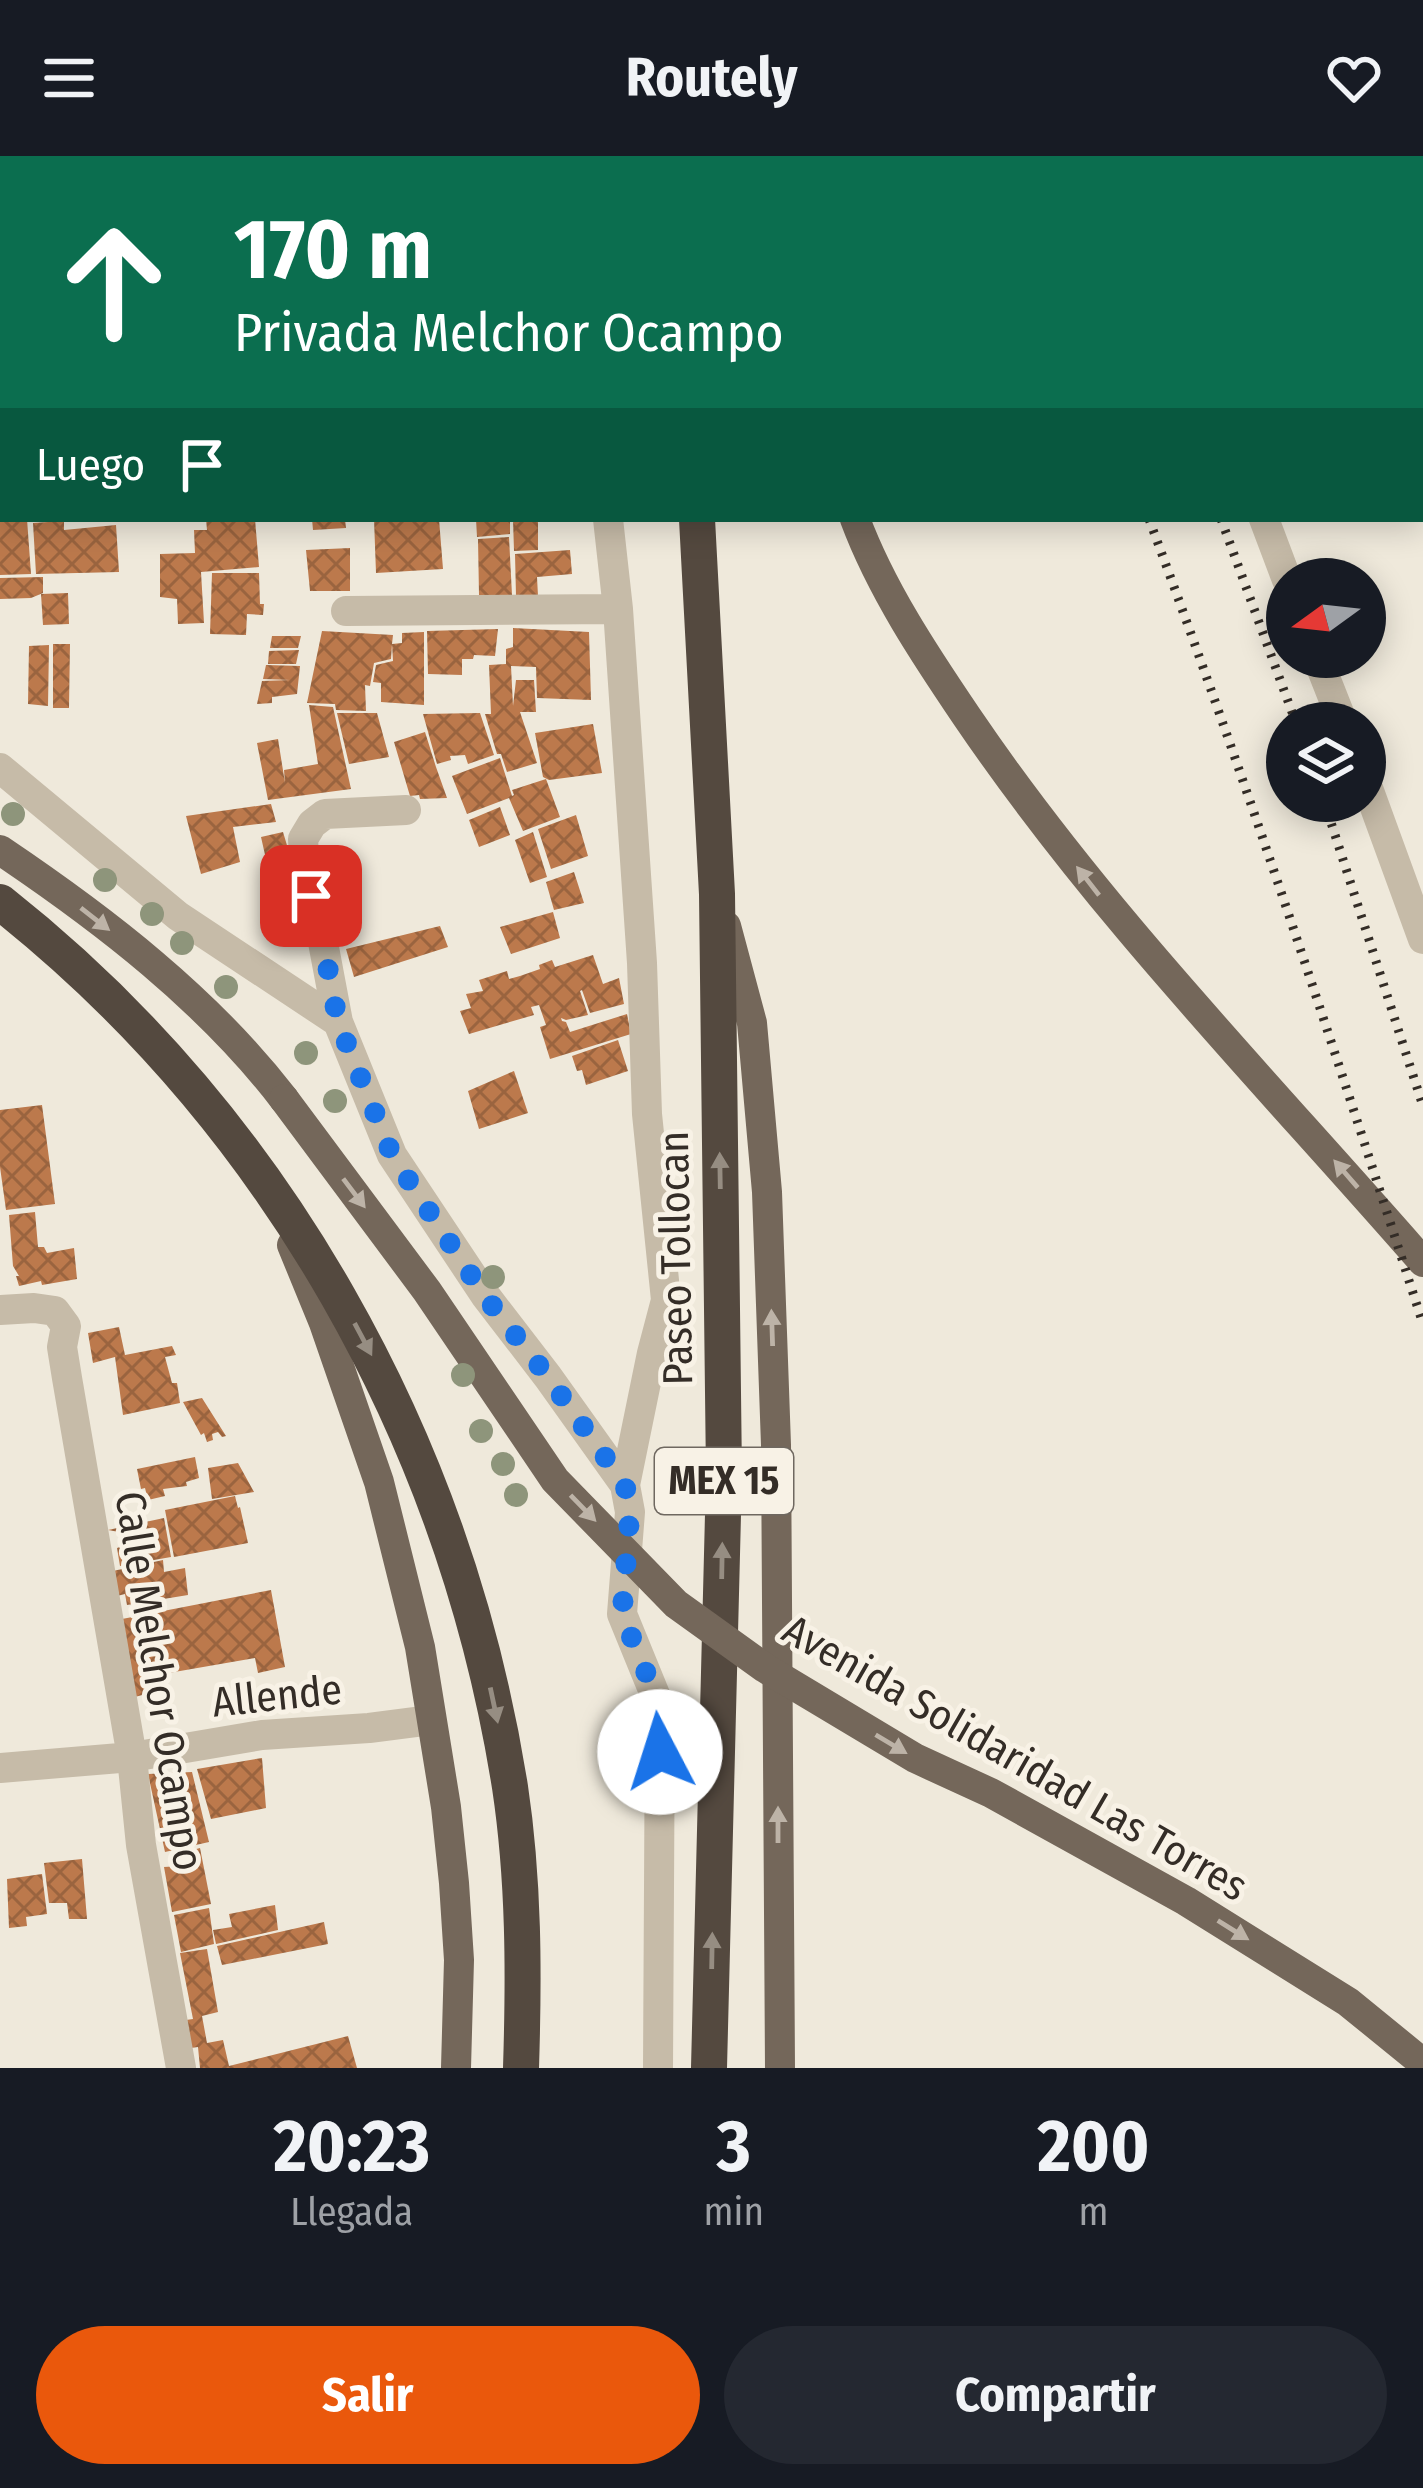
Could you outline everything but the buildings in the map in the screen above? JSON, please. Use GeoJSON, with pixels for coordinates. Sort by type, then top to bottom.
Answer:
{"type":"FeatureCollection","features":[{"type":"Feature","properties":{"kind":"highway","name":"Paseo Tollocan"},"geometry":{"type":"LineString","coordinates":[[697,522],[717,895],[724,1475],[709,2068]]}},
{"type":"Feature","properties":{"kind":"highway"},"geometry":{"type":"LineString","coordinates":[[0,902],[89,977],[148,1038],[257,1168],[348,1311],[422,1463],[476,1624],[499,1727],[518,1853],[524,1958],[521,2068]]}},
{"type":"Feature","properties":{"kind":"main road"},"geometry":{"type":"LineString","coordinates":[[855,522],[923,652],[1007,776],[1103,902],[1423,1262]]}},
{"type":"Feature","properties":{"kind":"main road","name":"Avenida Solidaridad Las Torres"},"geometry":{"type":"LineString","coordinates":[[0,850],[140,954],[264,1073],[427,1291],[555,1480],[676,1604],[765,1668],[915,1758],[991,1793],[1186,1901],[1348,2002],[1423,2063]]}},
{"type":"Feature","properties":{"kind":"main road"},"geometry":{"type":"LineString","coordinates":[[717,895],[752,1023],[767,1192],[776,1445],[780,2068]]}},
{"type":"Feature","properties":{"kind":"main road"},"geometry":{"type":"LineString","coordinates":[[257,1168],[324,1323],[379,1483],[420,1647],[454,1883],[459,1960],[457,2068]]}},
{"type":"Feature","properties":{"kind":"street"},"geometry":{"type":"LineString","coordinates":[[608,522],[640,941],[647,1114],[666,1300],[625,1485],[630,1512],[622,1614],[660,1707],[658,2068]]}},
{"type":"Feature","properties":{"kind":"street"},"geometry":{"type":"LineString","coordinates":[[1265,522],[1279,558]]}},
{"type":"Feature","properties":{"kind":"street"},"geometry":{"type":"LineString","coordinates":[[346,611],[618,609]]}},
{"type":"Feature","properties":{"kind":"street"},"geometry":{"type":"LineString","coordinates":[[0,768],[178,916],[338,1022]]}},
{"type":"Feature","properties":{"kind":"street"},"geometry":{"type":"LineString","coordinates":[[406,810],[325,814],[303,839],[338,1022],[392,1155],[484,1295],[625,1485]]}},
{"type":"Feature","properties":{"kind":"street"},"geometry":{"type":"LineString","coordinates":[[1380,822],[1423,939]]}},
{"type":"Feature","properties":{"kind":"street","name":"Calle Melchor Ocampo"},"geometry":{"type":"LineString","coordinates":[[0,1310],[55,1311],[66,1326],[62,1347],[181,2068]]}},
{"type":"Feature","properties":{"kind":"street","name":"Allende"},"geometry":{"type":"LineString","coordinates":[[0,1768],[132,1757],[262,1735],[431,1720]]}},
{"type":"Feature","properties":{"kind":"railway"},"geometry":{"type":"LineString","coordinates":[[1150,522],[1290,920],[1423,1324]]}},
{"type":"Feature","properties":{"kind":"railway"},"geometry":{"type":"LineString","coordinates":[[1222,522],[1288,702]]}},
{"type":"Feature","properties":{"kind":"railway"},"geometry":{"type":"LineString","coordinates":[[1331,822],[1423,1106]]}},
{"type":"Feature","properties":{"kind":"route"},"geometry":{"type":"LineString","coordinates":[[311,896],[338,1022],[392,1155],[484,1295],[625,1485],[630,1512],[622,1614],[660,1707],[660,1752]]}}]}
